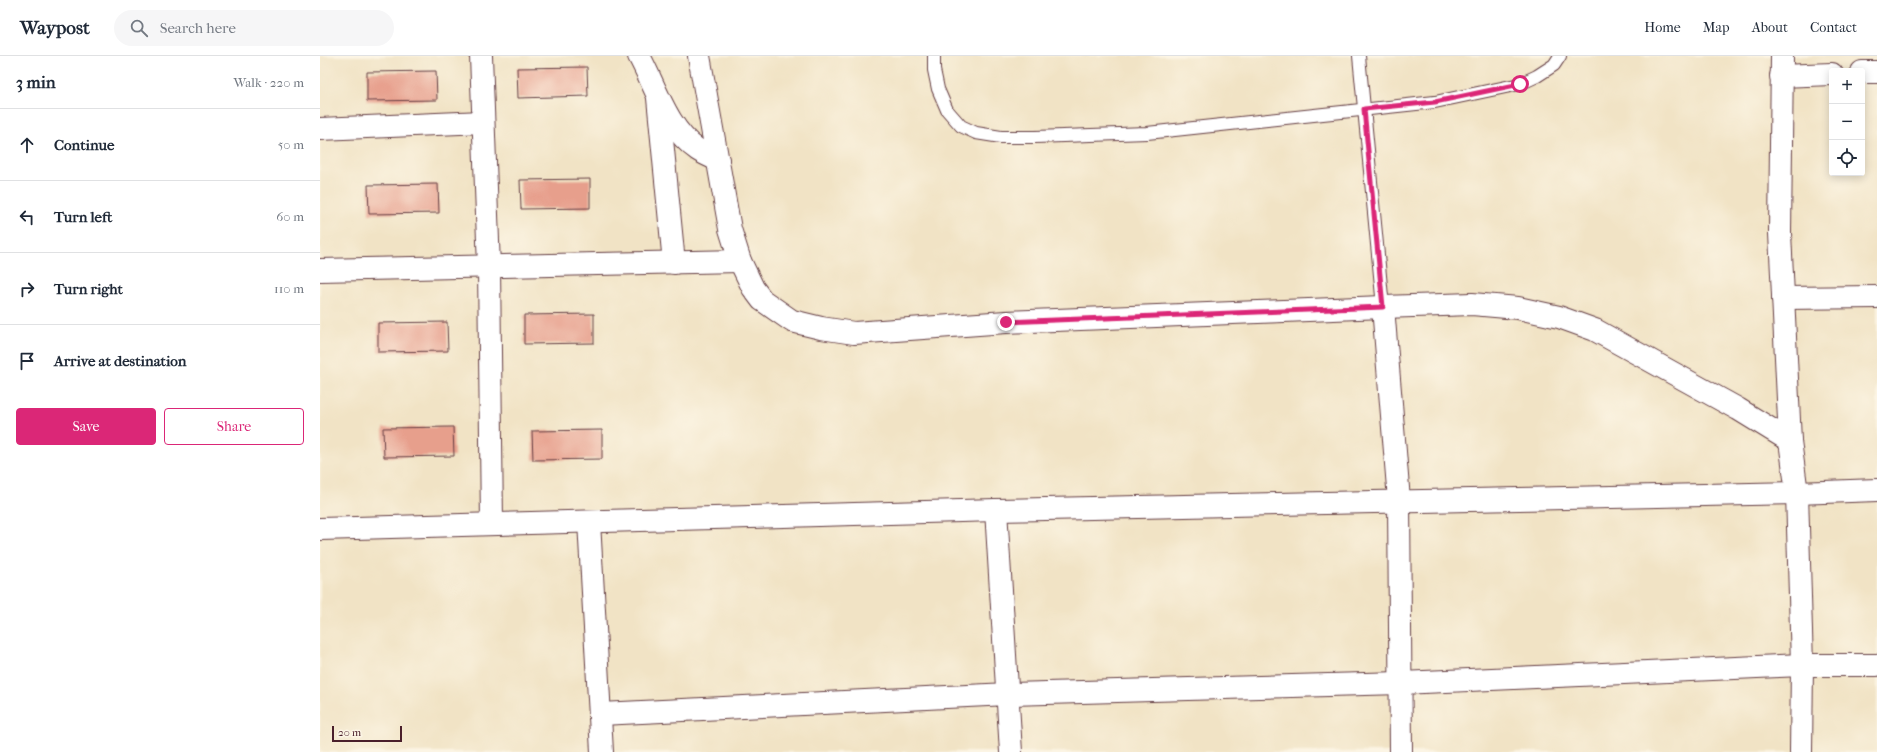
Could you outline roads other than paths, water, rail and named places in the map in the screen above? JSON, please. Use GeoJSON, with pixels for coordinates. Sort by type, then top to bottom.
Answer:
{"type":"FeatureCollection","features":[{"type":"Feature","properties":{"kind":"street"},"geometry":{"type":"LineString","coordinates":[[481,56],[489,267],[492,524]]}},
{"type":"Feature","properties":{"kind":"street"},"geometry":{"type":"LineString","coordinates":[[639,56],[658,98],[686,140],[698,151],[718,160]]}},
{"type":"Feature","properties":{"kind":"street"},"geometry":{"type":"LineString","coordinates":[[699,56],[730,229],[740,261],[753,288],[762,300],[774,310],[792,321],[821,328],[854,333],[1014,322],[1383,307],[1472,304],[1518,308],[1559,317],[1595,330],[1738,409],[1790,441]]}},
{"type":"Feature","properties":{"kind":"street"},"geometry":{"type":"LineString","coordinates":[[1801,752],[1802,665],[1797,493],[1790,441],[1780,233],[1781,66],[1829,74]]}},
{"type":"Feature","properties":{"kind":"street"},"geometry":{"type":"LineString","coordinates":[[1865,72],[1877,72]]}},
{"type":"Feature","properties":{"kind":"street"},"geometry":{"type":"LineString","coordinates":[[658,98],[674,263]]}},
{"type":"Feature","properties":{"kind":"street"},"geometry":{"type":"LineString","coordinates":[[320,129],[483,122]]}},
{"type":"Feature","properties":{"kind":"street"},"geometry":{"type":"LineString","coordinates":[[320,270],[740,261]]}},
{"type":"Feature","properties":{"kind":"street"},"geometry":{"type":"LineString","coordinates":[[1783,298],[1877,298]]}},
{"type":"Feature","properties":{"kind":"street"},"geometry":{"type":"LineString","coordinates":[[1383,307],[1399,500],[1401,752]]}},
{"type":"Feature","properties":{"kind":"street"},"geometry":{"type":"LineString","coordinates":[[320,529],[996,510],[1877,490]]}},
{"type":"Feature","properties":{"kind":"street"},"geometry":{"type":"LineString","coordinates":[[996,510],[1011,752]]}},
{"type":"Feature","properties":{"kind":"street"},"geometry":{"type":"LineString","coordinates":[[589,522],[602,752]]}},
{"type":"Feature","properties":{"kind":"street"},"geometry":{"type":"LineString","coordinates":[[601,714],[1008,694],[1401,683],[1802,665],[1877,665]]}},
{"type":"Feature","properties":{"kind":"lane"},"geometry":{"type":"LineString","coordinates":[[934,56],[934,70],[938,89],[947,110],[961,126],[976,133],[1001,137],[1147,133],[1435,102],[1520,84],[1543,73],[1554,65],[1560,56]]}},
{"type":"Feature","properties":{"kind":"lane"},"geometry":{"type":"LineString","coordinates":[[1358,56],[1383,307]]}}]}
